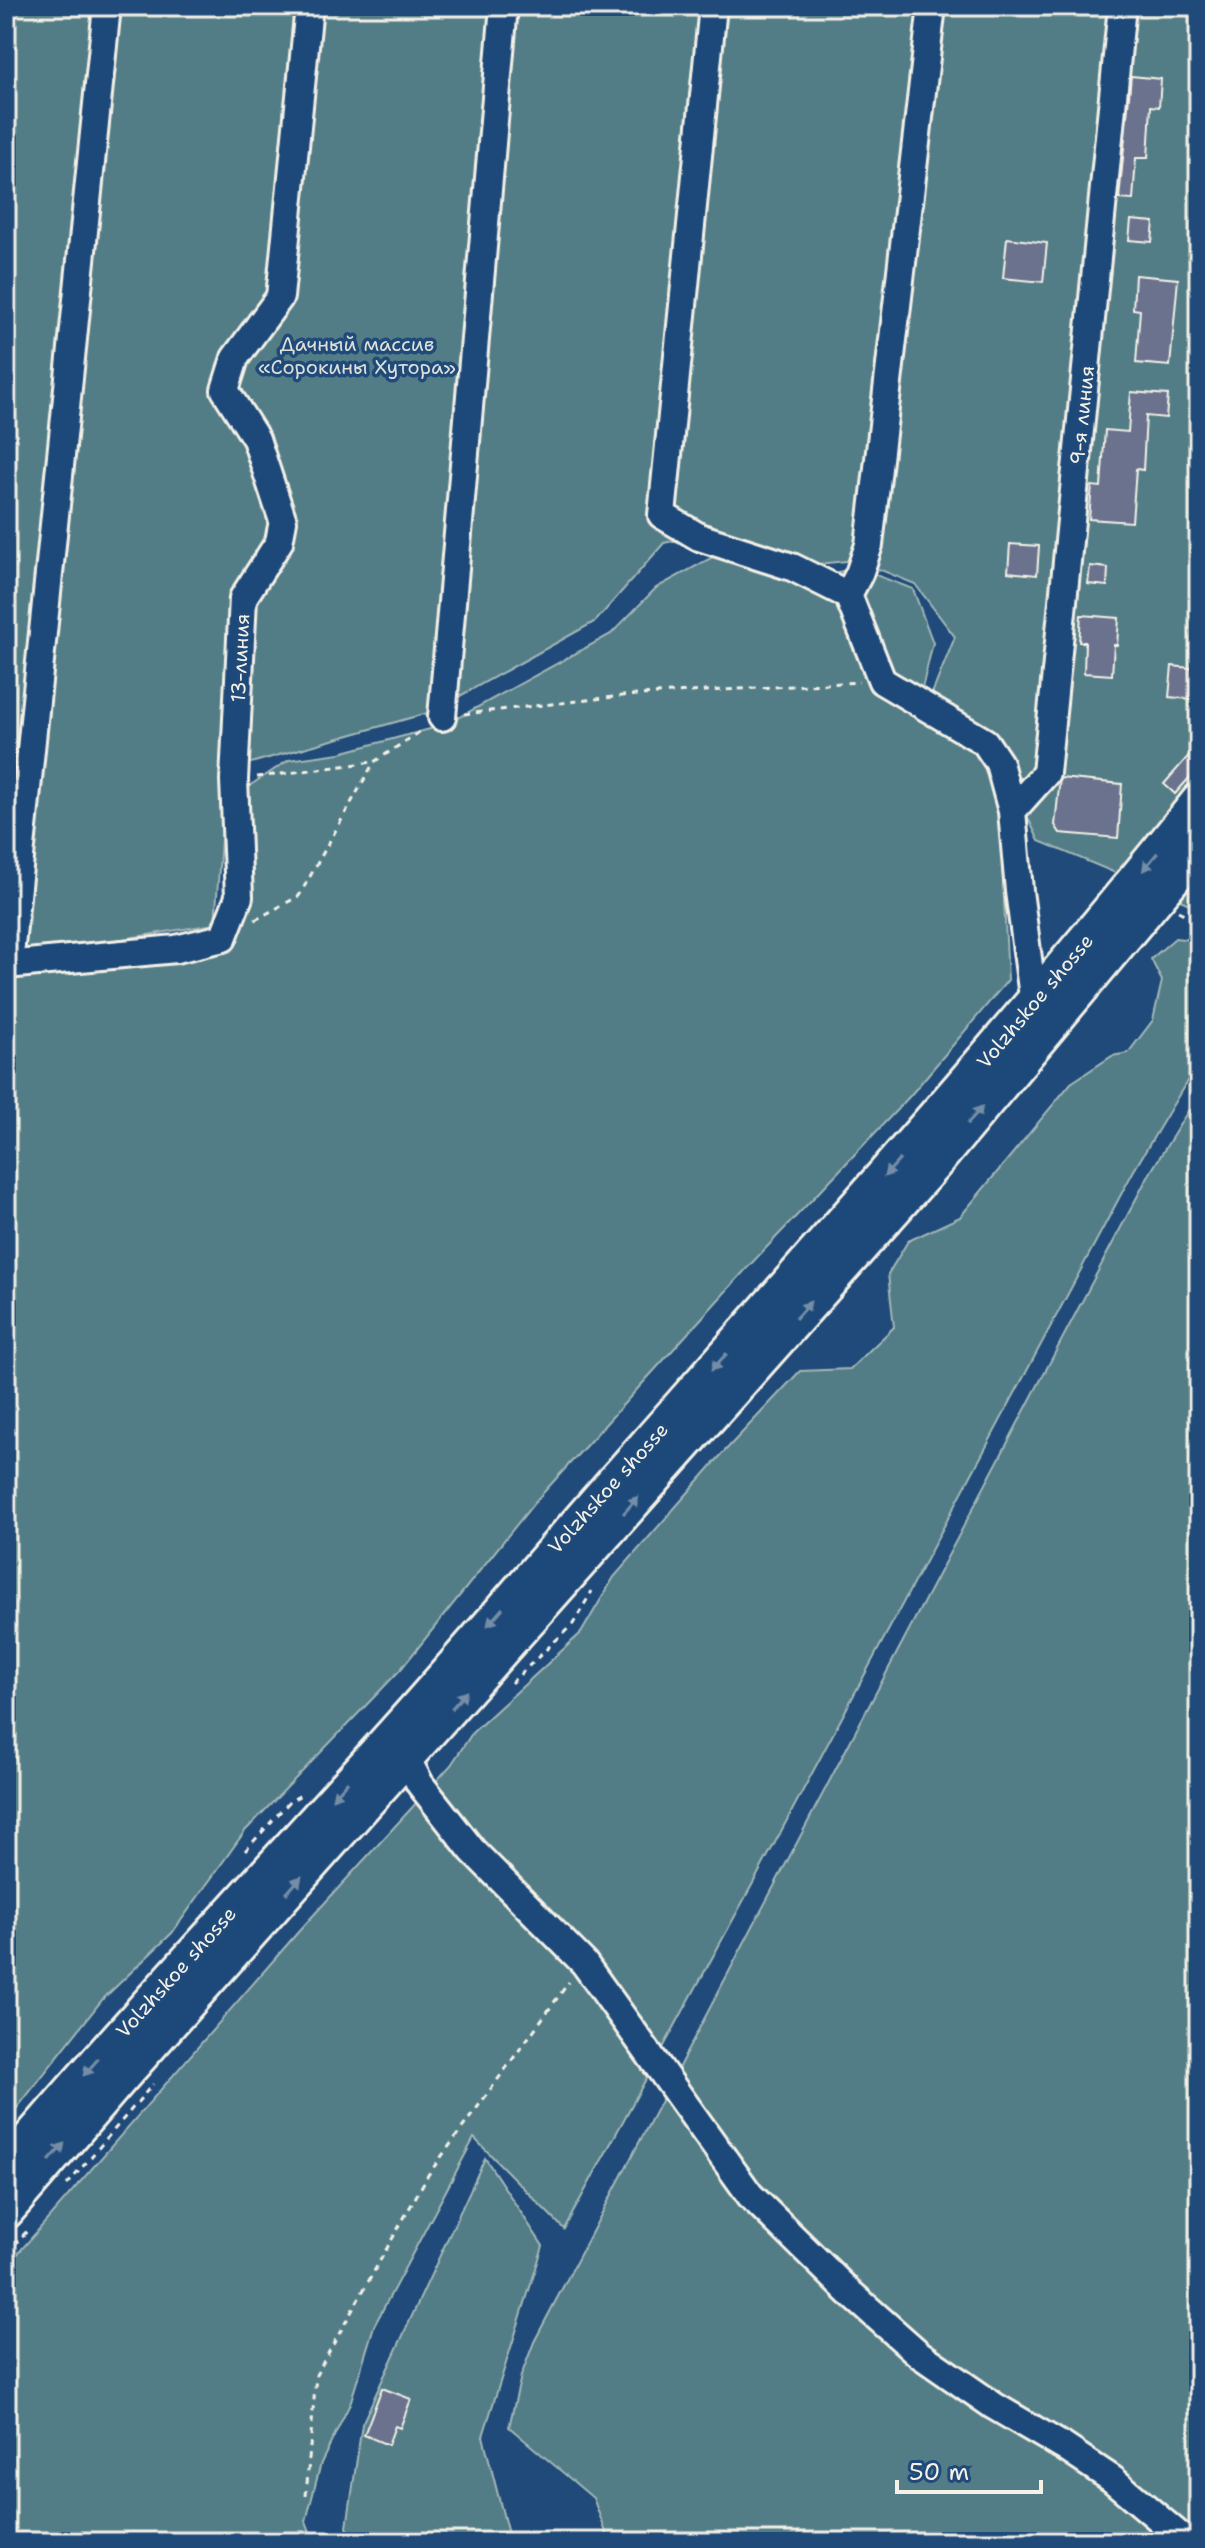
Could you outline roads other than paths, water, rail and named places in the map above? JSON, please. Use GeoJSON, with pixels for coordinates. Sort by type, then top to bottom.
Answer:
{"type":"FeatureCollection","features":[{"type":"Feature","properties":{"kind":"main road","name":"Volzhskoe shosse"},"geometry":{"type":"LineString","coordinates":[[6,2211],[1034,1004],[1199,801]]}},
{"type":"Feature","properties":{"kind":"main road","name":"Volzhskoe shosse"},"geometry":{"type":"LineString","coordinates":[[6,2167],[96,2061],[400,1745],[935,1163],[1199,847]]}},
{"type":"Feature","properties":{"kind":"lane"},"geometry":{"type":"LineString","coordinates":[[8,965],[107,6]]}},
{"type":"Feature","properties":{"kind":"lane","name":"13-линия"},"geometry":{"type":"LineString","coordinates":[[8,965],[176,949],[223,938],[239,897],[234,780],[243,598],[279,542],[283,521],[256,439],[225,390],[235,358],[280,297],[309,6]]}},
{"type":"Feature","properties":{"kind":"lane"},"geometry":{"type":"LineString","coordinates":[[442,717],[504,6]]}},
{"type":"Feature","properties":{"kind":"lane"},"geometry":{"type":"LineString","coordinates":[[713,6],[662,515],[699,537],[792,567],[848,595],[882,681],[985,742],[999,763],[1012,811],[1034,1004]]}},
{"type":"Feature","properties":{"kind":"lane"},"geometry":{"type":"LineString","coordinates":[[848,595],[869,545],[932,6]]}},
{"type":"Feature","properties":{"kind":"lane","name":"9-я линия"},"geometry":{"type":"LineString","coordinates":[[1012,811],[1046,773],[1122,6]]}},
{"type":"Feature","properties":{"kind":"lane"},"geometry":{"type":"LineString","coordinates":[[400,1745],[420,1784],[472,1850],[584,1963],[750,2195],[849,2292],[919,2354],[994,2406],[1112,2479],[1187,2542]]}},
{"type":"Feature","properties":{"kind":"park label","name":"Дачный массив «Сорокины Хутора»"},"geometry":{"type":"Point","coordinates":[357,356]}}]}
